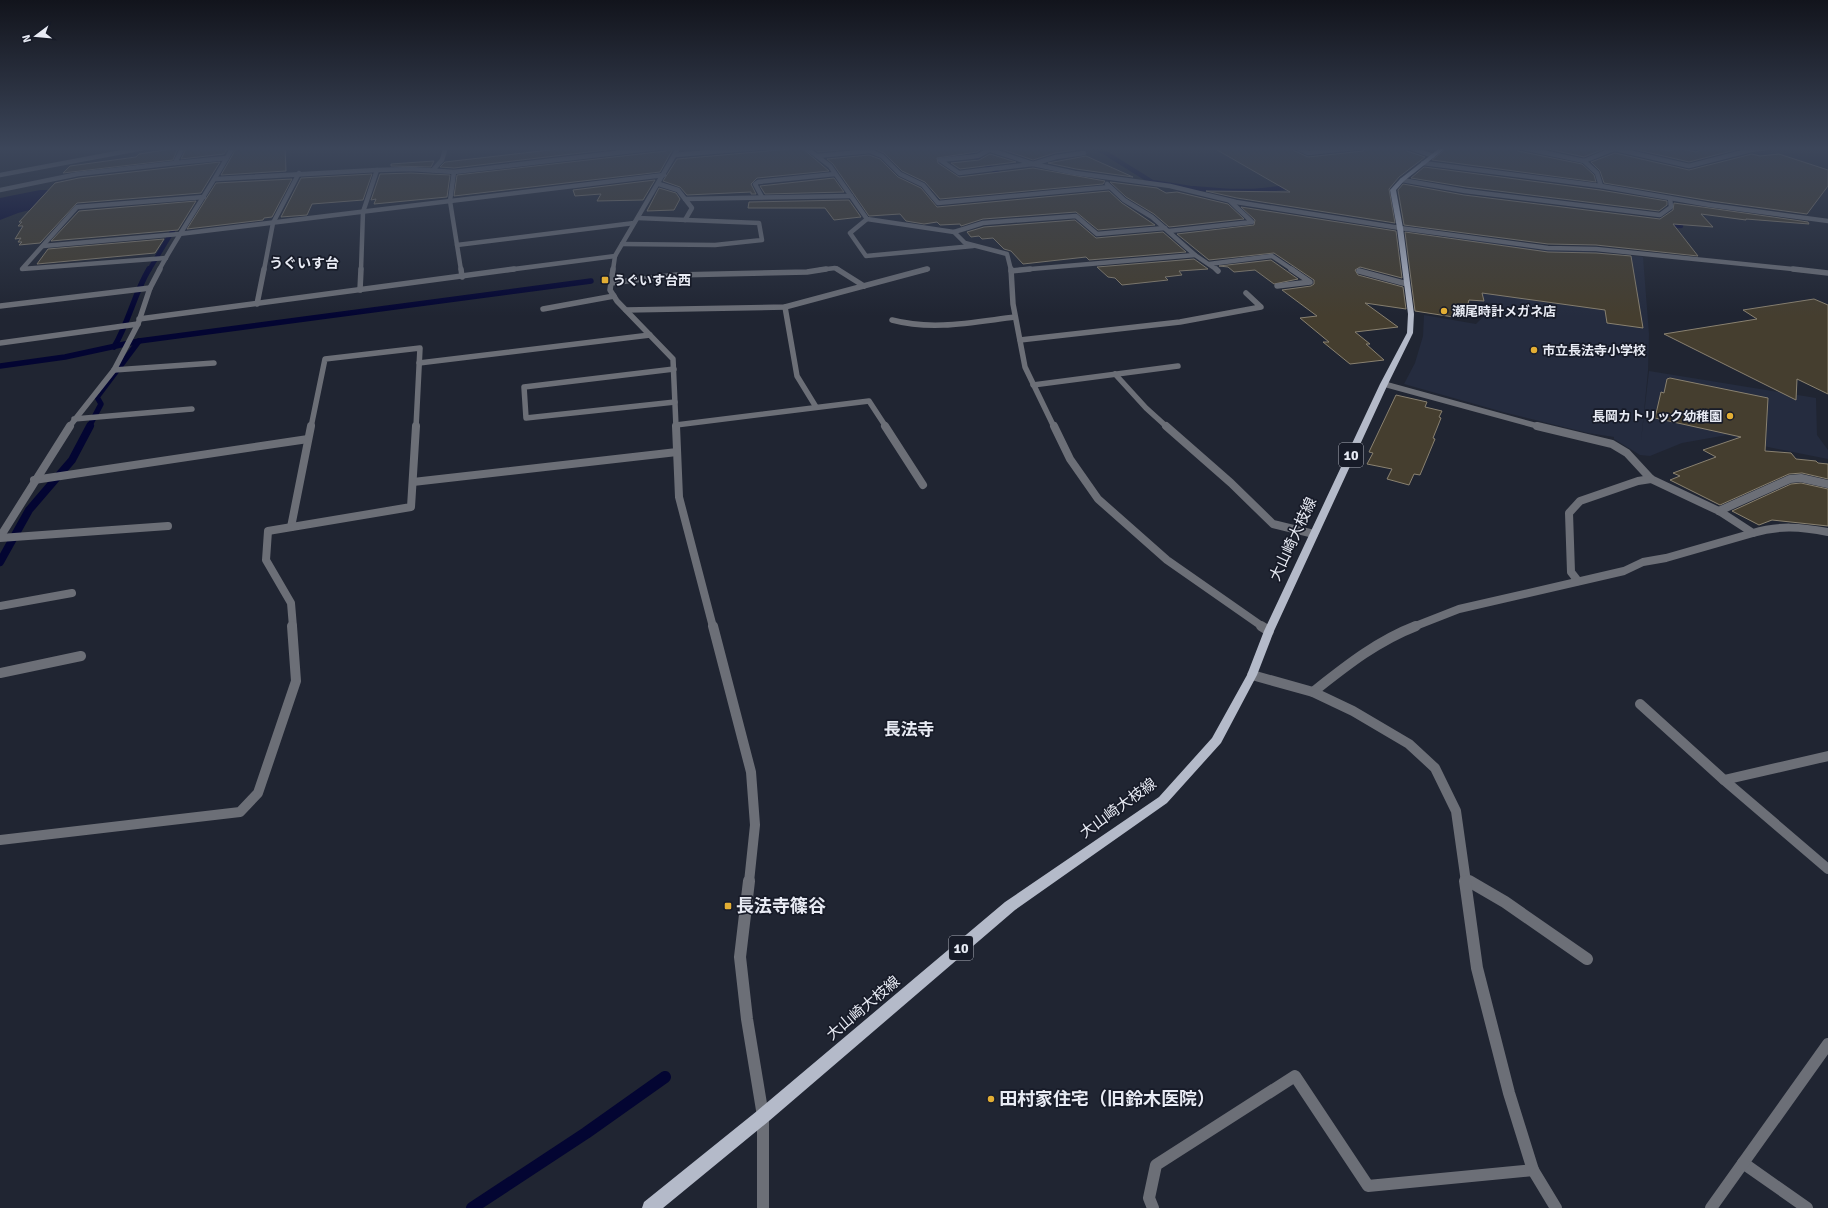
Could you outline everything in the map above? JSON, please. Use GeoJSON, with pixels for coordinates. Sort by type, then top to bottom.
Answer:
{"type":"FeatureCollection","features":[{"type":"Feature","properties":{"kind":"main road","name":"大山崎大枝線"},"geometry":{"type":"LineString","coordinates":[[650,1208],[762,1116],[1010,906],[1163,800],[1217,740],[1252,675],[1269,631],[1384,384],[1410,333],[1411,314],[1395,203]]}},
{"type":"Feature","properties":{"kind":"street"},"geometry":{"type":"LineString","coordinates":[[123,203],[77,207],[22,269],[166,258]]}},
{"type":"Feature","properties":{"kind":"street"},"geometry":{"type":"LineString","coordinates":[[0,538],[34,480],[74,419],[114,370],[138,321],[150,288],[166,258],[176,234],[199,203]]}},
{"type":"Feature","properties":{"kind":"street"},"geometry":{"type":"LineString","coordinates":[[257,304],[273,223],[283,203]]}},
{"type":"Feature","properties":{"kind":"street"},"geometry":{"type":"LineString","coordinates":[[360,290],[363,212],[366,203]]}},
{"type":"Feature","properties":{"kind":"street"},"geometry":{"type":"LineString","coordinates":[[42,246],[176,234],[431,203]]}},
{"type":"Feature","properties":{"kind":"street"},"geometry":{"type":"LineString","coordinates":[[450,203],[462,277]]}},
{"type":"Feature","properties":{"kind":"street"},"geometry":{"type":"LineString","coordinates":[[647,203],[615,256],[610,290],[626,310],[673,359],[679,497],[752,772],[755,825],[740,957],[747,1019],[762,1116],[764,1208]]}},
{"type":"Feature","properties":{"kind":"street"},"geometry":{"type":"LineString","coordinates":[[685,220],[692,208],[688,203]]}},
{"type":"Feature","properties":{"kind":"street"},"geometry":{"type":"LineString","coordinates":[[856,203],[867,219],[954,232],[983,222],[1076,216],[1097,234],[1167,230],[1252,222],[1233,203]]}},
{"type":"Feature","properties":{"kind":"street"},"geometry":{"type":"LineString","coordinates":[[1130,203],[1152,217],[1195,254],[1218,271]]}},
{"type":"Feature","properties":{"kind":"street"},"geometry":{"type":"LineString","coordinates":[[1250,203],[1400,228],[1548,248],[1596,249],[1828,273]]}},
{"type":"Feature","properties":{"kind":"street"},"geometry":{"type":"LineString","coordinates":[[1566,203],[1660,215],[1671,207],[1671,203]]}},
{"type":"Feature","properties":{"kind":"street"},"geometry":{"type":"LineString","coordinates":[[1707,203],[1828,221]]}},
{"type":"Feature","properties":{"kind":"street"},"geometry":{"type":"LineString","coordinates":[[622,244],[714,245],[762,240],[758,223],[638,218]]}},
{"type":"Feature","properties":{"kind":"street"},"geometry":{"type":"LineString","coordinates":[[867,219],[850,233],[866,256],[976,246]]}},
{"type":"Feature","properties":{"kind":"street"},"geometry":{"type":"LineString","coordinates":[[457,244],[634,223]]}},
{"type":"Feature","properties":{"kind":"street"},"geometry":{"type":"LineString","coordinates":[[954,232],[965,242],[1007,254],[1011,271],[1015,316],[1025,367],[1070,459],[1098,499],[1166,560],[1269,631]]}},
{"type":"Feature","properties":{"kind":"street"},"geometry":{"type":"LineString","coordinates":[[1011,271],[1195,254]]}},
{"type":"Feature","properties":{"kind":"street"},"geometry":{"type":"LineString","coordinates":[[0,343],[130,325],[138,321],[257,304],[615,256]]}},
{"type":"Feature","properties":{"kind":"street"},"geometry":{"type":"LineString","coordinates":[[1209,264],[1272,256],[1310,282],[1277,286]]}},
{"type":"Feature","properties":{"kind":"street"},"geometry":{"type":"LineString","coordinates":[[612,283],[676,275],[808,272],[835,268],[864,286]]}},
{"type":"Feature","properties":{"kind":"street"},"geometry":{"type":"LineString","coordinates":[[626,310],[785,307],[928,269]]}},
{"type":"Feature","properties":{"kind":"street"},"geometry":{"type":"LineString","coordinates":[[1359,271],[1407,284]]}},
{"type":"Feature","properties":{"kind":"street"},"geometry":{"type":"LineString","coordinates":[[0,306],[150,288]]}},
{"type":"Feature","properties":{"kind":"street"},"geometry":{"type":"LineString","coordinates":[[1020,340],[1180,322],[1261,307],[1246,293]]}},
{"type":"Feature","properties":{"kind":"street"},"geometry":{"type":"LineString","coordinates":[[543,309],[614,296]]}},
{"type":"Feature","properties":{"kind":"street"},"geometry":{"type":"LineString","coordinates":[[785,307],[797,376],[816,407]]}},
{"type":"Feature","properties":{"kind":"street"},"geometry":{"type":"LineString","coordinates":[[892,320],[903,324],[958,324],[1015,316]]}},
{"type":"Feature","properties":{"kind":"street"},"geometry":{"type":"LineString","coordinates":[[419,363],[650,335]]}},
{"type":"Feature","properties":{"kind":"street"},"geometry":{"type":"LineString","coordinates":[[0,840],[240,812],[258,792],[296,681],[291,603],[266,560],[268,531],[411,507],[420,348],[325,359],[291,527]]}},
{"type":"Feature","properties":{"kind":"street"},"geometry":{"type":"LineString","coordinates":[[114,370],[214,363]]}},
{"type":"Feature","properties":{"kind":"street"},"geometry":{"type":"LineString","coordinates":[[1033,385],[1178,366]]}},
{"type":"Feature","properties":{"kind":"street"},"geometry":{"type":"LineString","coordinates":[[674,369],[524,387],[526,418],[675,402]]}},
{"type":"Feature","properties":{"kind":"street"},"geometry":{"type":"LineString","coordinates":[[1115,374],[1146,408],[1231,483],[1273,524],[1314,534]]}},
{"type":"Feature","properties":{"kind":"street"},"geometry":{"type":"LineString","coordinates":[[1384,384],[1496,416],[1612,444],[1627,453],[1651,479],[1719,511],[1753,533]]}},
{"type":"Feature","properties":{"kind":"street"},"geometry":{"type":"LineString","coordinates":[[676,425],[869,400],[923,484]]}},
{"type":"Feature","properties":{"kind":"street"},"geometry":{"type":"LineString","coordinates":[[74,419],[192,409]]}},
{"type":"Feature","properties":{"kind":"street"},"geometry":{"type":"LineString","coordinates":[[34,480],[308,439]]}},
{"type":"Feature","properties":{"kind":"street"},"geometry":{"type":"LineString","coordinates":[[413,482],[677,452]]}},
{"type":"Feature","properties":{"kind":"street"},"geometry":{"type":"LineString","coordinates":[[1719,511],[1790,478],[1802,478],[1828,484]]}},
{"type":"Feature","properties":{"kind":"street"},"geometry":{"type":"LineString","coordinates":[[1578,581],[1570,572],[1569,513],[1580,501],[1638,481],[1651,479]]}},
{"type":"Feature","properties":{"kind":"street"},"geometry":{"type":"LineString","coordinates":[[0,538],[168,526]]}},
{"type":"Feature","properties":{"kind":"street"},"geometry":{"type":"LineString","coordinates":[[1313,692],[1360,655],[1397,633],[1459,609],[1624,571],[1643,562],[1666,558],[1753,533],[1783,527],[1804,528],[1828,532]]}},
{"type":"Feature","properties":{"kind":"street"},"geometry":{"type":"LineString","coordinates":[[0,606],[72,593]]}},
{"type":"Feature","properties":{"kind":"street"},"geometry":{"type":"LineString","coordinates":[[0,673],[81,656]]}},
{"type":"Feature","properties":{"kind":"street"},"geometry":{"type":"LineString","coordinates":[[1252,675],[1313,692],[1353,711],[1409,744],[1435,768],[1456,811],[1477,968],[1509,1093],[1533,1170],[1556,1208]]}},
{"type":"Feature","properties":{"kind":"street"},"geometry":{"type":"LineString","coordinates":[[1640,704],[1724,780],[1828,869]]}},
{"type":"Feature","properties":{"kind":"street"},"geometry":{"type":"LineString","coordinates":[[1724,780],[1828,756]]}},
{"type":"Feature","properties":{"kind":"street"},"geometry":{"type":"LineString","coordinates":[[1465,879],[1505,902],[1587,959]]}},
{"type":"Feature","properties":{"kind":"street"},"geometry":{"type":"LineString","coordinates":[[1711,1208],[1828,1044]]}},
{"type":"Feature","properties":{"kind":"street"},"geometry":{"type":"LineString","coordinates":[[1153,1208],[1149,1198],[1156,1165],[1295,1076],[1368,1186],[1533,1170]]}},
{"type":"Feature","properties":{"kind":"street"},"geometry":{"type":"LineString","coordinates":[[1743,1163],[1807,1208]]}},
{"type":"Feature","properties":{"kind":"shaded area"},"geometry":{"type":"Polygon","coordinates":[[[0,203],[46,203],[45,206],[18,213],[0,220],[0,203]]]}},
{"type":"Feature","properties":{"kind":"shaded area","name":"市立長法寺小学校"},"geometry":{"type":"Polygon","coordinates":[[[1421,235],[1489,241],[1552,250],[1588,251],[1643,257],[1649,334],[1648,371],[1641,441],[1649,371],[1816,398],[1817,435],[1828,450],[1828,459],[1768,447],[1727,435],[1682,443],[1650,456],[1640,455],[1614,439],[1614,437],[1588,433],[1503,412],[1404,384],[1415,363],[1423,336],[1424,315],[1476,324],[1492,308],[1491,303],[1423,296],[1421,235]]]}},
{"type":"Feature","properties":{"kind":"building"},"geometry":{"type":"Polygon","coordinates":[[[36,203],[77,203],[40,243],[19,245],[22,242],[18,242],[21,238],[15,239],[23,226],[18,226],[22,222],[19,222],[36,203]]]}},
{"type":"Feature","properties":{"kind":"building"},"geometry":{"type":"Polygon","coordinates":[[[168,203],[195,203],[178,230],[51,241],[79,211],[168,203]]]}},
{"type":"Feature","properties":{"kind":"building"},"geometry":{"type":"Polygon","coordinates":[[[203,203],[279,203],[272,217],[264,218],[263,220],[187,229],[203,203]]]}},
{"type":"Feature","properties":{"kind":"building"},"geometry":{"type":"Polygon","coordinates":[[[288,203],[320,203],[312,204],[307,215],[281,217],[288,203]]]}},
{"type":"Feature","properties":{"kind":"building"},"geometry":{"type":"Polygon","coordinates":[[[651,203],[678,203],[674,210],[647,211],[651,203]]]}},
{"type":"Feature","properties":{"kind":"building"},"geometry":{"type":"Polygon","coordinates":[[[749,203],[851,203],[861,217],[834,220],[825,208],[748,208],[749,203]]]}},
{"type":"Feature","properties":{"kind":"building"},"geometry":{"type":"Polygon","coordinates":[[[860,203],[934,203],[937,207],[976,203],[1123,203],[1155,225],[1098,230],[1076,212],[983,219],[961,226],[960,224],[940,225],[937,222],[924,224],[906,221],[900,214],[869,216],[860,203]]]}},
{"type":"Feature","properties":{"kind":"building"},"geometry":{"type":"Polygon","coordinates":[[[1136,203],[1225,203],[1228,204],[1244,219],[1169,227],[1154,214],[1136,203]]]}},
{"type":"Feature","properties":{"kind":"building"},"geometry":{"type":"Polygon","coordinates":[[[1271,203],[1392,203],[1395,223],[1271,203]]]}},
{"type":"Feature","properties":{"kind":"building"},"geometry":{"type":"Polygon","coordinates":[[[1400,203],[1532,203],[1660,219],[1673,210],[1674,203],[1677,203],[1808,222],[1809,224],[1746,220],[1701,214],[1713,227],[1673,224],[1698,256],[1596,245],[1548,244],[1404,225],[1400,203]]]}},
{"type":"Feature","properties":{"kind":"building"},"geometry":{"type":"Polygon","coordinates":[[[1598,203],[1667,203],[1659,211],[1598,203]]]}},
{"type":"Feature","properties":{"kind":"building"},"geometry":{"type":"Polygon","coordinates":[[[1729,203],[1815,203],[1807,214],[1729,203]]]}},
{"type":"Feature","properties":{"kind":"building"},"geometry":{"type":"Polygon","coordinates":[[[1241,207],[1396,231],[1402,278],[1360,267],[1355,270],[1358,275],[1403,287],[1406,309],[1365,303],[1398,327],[1355,332],[1370,344],[1366,344],[1384,360],[1350,364],[1323,342],[1329,342],[1300,318],[1317,316],[1282,290],[1311,286],[1314,284],[1314,280],[1274,253],[1209,260],[1177,234],[1254,225],[1255,220],[1241,207]]]}},
{"type":"Feature","properties":{"kind":"building"},"geometry":{"type":"Polygon","coordinates":[[[1075,220],[1096,238],[1163,232],[1186,252],[1089,260],[1086,257],[1023,264],[1011,251],[1004,249],[993,238],[982,239],[979,236],[971,237],[967,232],[984,227],[1075,220]]]}},
{"type":"Feature","properties":{"kind":"building"},"geometry":{"type":"Polygon","coordinates":[[[1405,232],[1548,252],[1596,253],[1631,256],[1643,328],[1607,323],[1605,310],[1482,293],[1484,301],[1469,300],[1466,311],[1462,311],[1460,318],[1415,311],[1405,232]]]}},
{"type":"Feature","properties":{"kind":"building"},"geometry":{"type":"Polygon","coordinates":[[[164,239],[155,253],[37,264],[48,249],[164,239]]]}},
{"type":"Feature","properties":{"kind":"building"},"geometry":{"type":"Polygon","coordinates":[[[1194,259],[1208,269],[1179,271],[1182,275],[1165,277],[1168,280],[1122,285],[1115,278],[1108,277],[1097,267],[1194,259]]]}},
{"type":"Feature","properties":{"kind":"building"},"geometry":{"type":"Polygon","coordinates":[[[1271,260],[1298,279],[1274,284],[1255,270],[1234,272],[1228,267],[1219,266],[1271,260]]]}},
{"type":"Feature","properties":{"kind":"building"},"geometry":{"type":"Polygon","coordinates":[[[1814,299],[1828,305],[1828,394],[1797,379],[1796,400],[1664,334],[1757,319],[1743,310],[1814,299]]]}},
{"type":"Feature","properties":{"kind":"building"},"geometry":{"type":"Polygon","coordinates":[[[1670,378],[1768,398],[1765,451],[1791,453],[1796,459],[1828,464],[1828,479],[1802,473],[1789,474],[1720,505],[1670,480],[1680,476],[1673,473],[1716,457],[1703,450],[1741,437],[1655,418],[1661,392],[1664,393],[1667,379],[1670,378]]]}},
{"type":"Feature","properties":{"kind":"building"},"geometry":{"type":"Polygon","coordinates":[[[1396,395],[1427,402],[1425,407],[1442,411],[1439,417],[1441,418],[1433,438],[1435,439],[1420,475],[1414,474],[1409,485],[1387,479],[1392,469],[1367,464],[1373,453],[1369,452],[1396,395]]]}},
{"type":"Feature","properties":{"kind":"building"},"geometry":{"type":"Polygon","coordinates":[[[1801,483],[1828,489],[1828,526],[1772,520],[1759,525],[1732,511],[1791,484],[1801,483]]]}},
{"type":"Feature","properties":{"kind":"waterway"},"geometry":{"type":"LineString","coordinates":[[1663,224],[1681,226],[1674,220],[1676,217]]}},
{"type":"Feature","properties":{"kind":"waterway"},"geometry":{"type":"LineString","coordinates":[[149,270],[178,222]]}},
{"type":"Feature","properties":{"kind":"waterway"},"geometry":{"type":"LineString","coordinates":[[114,346],[124,328],[139,288],[149,269]]}},
{"type":"Feature","properties":{"kind":"waterway"},"geometry":{"type":"LineString","coordinates":[[139,341],[591,281]]}},
{"type":"Feature","properties":{"kind":"waterway"},"geometry":{"type":"LineString","coordinates":[[89,427],[101,404],[97,397],[139,341]]}},
{"type":"Feature","properties":{"kind":"waterway"},"geometry":{"type":"LineString","coordinates":[[114,346],[139,341]]}},
{"type":"Feature","properties":{"kind":"waterway"},"geometry":{"type":"LineString","coordinates":[[0,366],[65,357],[114,346]]}},
{"type":"Feature","properties":{"kind":"waterway"},"geometry":{"type":"LineString","coordinates":[[0,562],[29,510],[72,460],[90,426]]}},
{"type":"Feature","properties":{"kind":"waterway"},"geometry":{"type":"LineString","coordinates":[[472,1208],[586,1133],[665,1077]]}},
{"type":"Feature","properties":{"kind":"place","name":"うぐいす台西"},"geometry":{"type":"Point","coordinates":[605,280]}},
{"type":"Feature","properties":{"kind":"place","name":"瀬尾時計メガネ店"},"geometry":{"type":"Point","coordinates":[1444,311]}},
{"type":"Feature","properties":{"kind":"place","name":"市立長法寺小学校"},"geometry":{"type":"Point","coordinates":[1534,350]}},
{"type":"Feature","properties":{"kind":"place","name":"長岡カトリック幼稚園"},"geometry":{"type":"Point","coordinates":[1730,416]}},
{"type":"Feature","properties":{"kind":"place","name":"長法寺篠谷"},"geometry":{"type":"Point","coordinates":[728,906]}},
{"type":"Feature","properties":{"kind":"place","name":"田村家住宅（旧鈴木医院）"},"geometry":{"type":"Point","coordinates":[991,1099]}},
{"type":"Feature","properties":{"kind":"district","name":"うぐいす台"},"geometry":{"type":"Point","coordinates":[304,263]}},
{"type":"Feature","properties":{"kind":"district","name":"長法寺"},"geometry":{"type":"Point","coordinates":[909,729]}}]}
